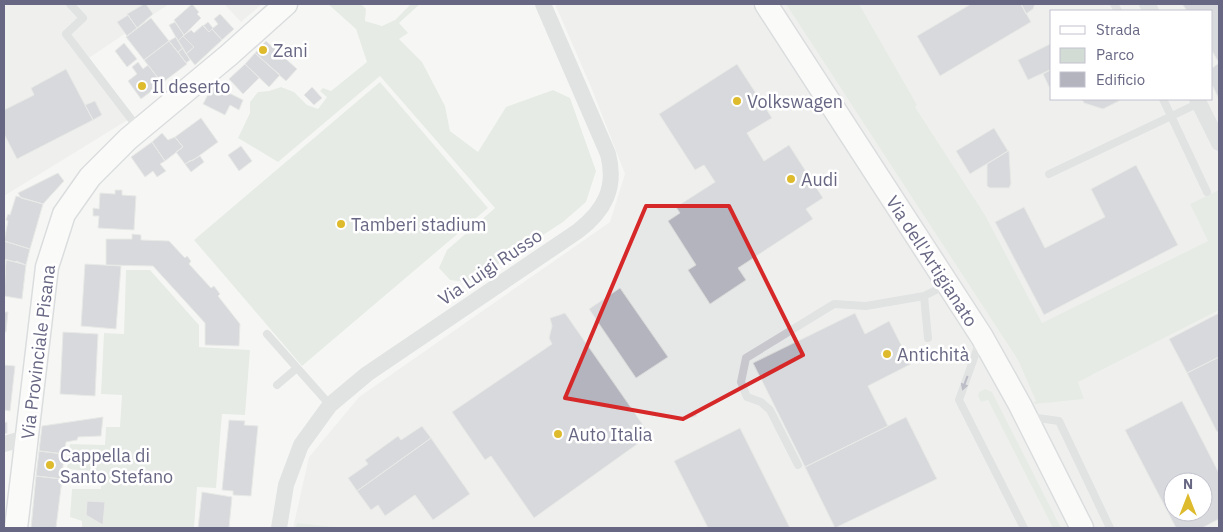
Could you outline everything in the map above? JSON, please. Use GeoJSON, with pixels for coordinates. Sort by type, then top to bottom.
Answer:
{"type":"FeatureCollection","features":[{"type":"Feature","properties":{"kind":"street","name":"Via Provinciale Pisana"},"geometry":{"type":"LineString","coordinates":[[16,528],[47,267],[64,214],[90,177],[139,130],[229,55],[286,4]]}},
{"type":"Feature","properties":{"kind":"street","name":"Via Luigi Russo"},"geometry":{"type":"LineString","coordinates":[[279,528],[286,485],[301,445],[330,405],[367,374],[578,231],[588,223],[603,205],[610,187],[612,175],[608,154],[543,4]]}},
{"type":"Feature","properties":{"kind":"street","name":"Via dell'Artigianato"},"geometry":{"type":"LineString","coordinates":[[766,4],[982,337],[1082,528]]}},
{"type":"Feature","properties":{"kind":"street"},"geometry":{"type":"LineString","coordinates":[[1198,101],[1219,143]]}},
{"type":"Feature","properties":{"kind":"street"},"geometry":{"type":"LineString","coordinates":[[4,444],[26,438]]}},
{"type":"Feature","properties":{"kind":"lane"},"geometry":{"type":"LineString","coordinates":[[70,4],[83,18],[66,34],[139,130]]}},
{"type":"Feature","properties":{"kind":"lane"},"geometry":{"type":"LineString","coordinates":[[1164,100],[1207,192]]}},
{"type":"Feature","properties":{"kind":"lane"},"geometry":{"type":"LineString","coordinates":[[1048,174],[1198,101]]}},
{"type":"Feature","properties":{"kind":"lane"},"geometry":{"type":"LineString","coordinates":[[798,465],[770,410],[761,402],[746,397],[741,382],[746,358],[834,304],[866,306],[924,296],[948,284]]}},
{"type":"Feature","properties":{"kind":"lane"},"geometry":{"type":"LineString","coordinates":[[924,296],[928,338]]}},
{"type":"Feature","properties":{"kind":"lane"},"geometry":{"type":"LineString","coordinates":[[267,334],[330,405]]}},
{"type":"Feature","properties":{"kind":"lane"},"geometry":{"type":"LineString","coordinates":[[982,337],[959,400],[1024,528]]}},
{"type":"Feature","properties":{"kind":"lane"},"geometry":{"type":"LineString","coordinates":[[277,385],[296,368]]}},
{"type":"Feature","properties":{"kind":"lane"},"geometry":{"type":"LineString","coordinates":[[1025,416],[1058,421],[1110,528]]}},
{"type":"Feature","properties":{"kind":"highlighted area"},"geometry":{"type":"Polygon","coordinates":[[[646,206],[729,206],[803,355],[683,419],[565,398],[646,206]]]}},
{"type":"Feature","properties":{"kind":"shaded area"},"geometry":{"type":"Polygon","coordinates":[[[8,4],[169,4],[89,58],[131,118],[4,196],[4,7],[8,4]]]}},
{"type":"Feature","properties":{"kind":"shaded area"},"geometry":{"type":"Polygon","coordinates":[[[224,4],[262,4],[241,22],[224,4]]]}},
{"type":"Feature","properties":{"kind":"shaded area"},"geometry":{"type":"Polygon","coordinates":[[[555,4],[1219,4],[1219,528],[293,528],[309,457],[359,397],[610,222],[625,174],[591,87],[555,4]]]}},
{"type":"Feature","properties":{"kind":"green space"},"geometry":{"type":"Polygon","coordinates":[[[328,4],[361,4],[366,9],[365,21],[382,26],[395,20],[411,4],[420,4],[399,23],[408,33],[399,39],[422,62],[445,106],[450,131],[478,152],[506,107],[553,90],[570,98],[596,171],[586,202],[563,222],[480,276],[465,282],[450,280],[439,268],[447,250],[495,208],[380,76],[278,162],[238,138],[250,113],[250,102],[258,92],[281,87],[294,92],[307,105],[318,109],[327,97],[320,91],[323,88],[331,91],[367,62],[356,29],[328,4]]]}},
{"type":"Feature","properties":{"kind":"green space"},"geometry":{"type":"Polygon","coordinates":[[[786,4],[859,4],[917,105],[915,107],[985,215],[1042,323],[1208,241],[1190,204],[1219,190],[1219,310],[1078,382],[1084,399],[1033,403],[1036,401],[1018,360],[786,4]]]}},
{"type":"Feature","properties":{"kind":"green space","name":"Tamberi stadium"},"geometry":{"type":"Polygon","coordinates":[[[380,82],[488,208],[302,366],[194,240],[380,82]]]}},
{"type":"Feature","properties":{"kind":"green space"},"geometry":{"type":"Polygon","coordinates":[[[126,270],[150,270],[199,325],[199,347],[250,350],[245,415],[222,414],[216,488],[197,487],[194,528],[82,528],[82,521],[70,517],[72,489],[101,489],[101,472],[67,469],[70,444],[105,445],[106,427],[120,427],[122,395],[101,394],[104,333],[124,334],[126,270]]]}},
{"type":"Feature","properties":{"kind":"green space"},"geometry":{"type":"Polygon","coordinates":[[[985,389],[992,392],[1061,528],[1053,528],[988,400],[981,402],[978,396],[979,392],[985,389]]]}},
{"type":"Feature","properties":{"kind":"green space"},"geometry":{"type":"Polygon","coordinates":[[[297,523],[343,528],[296,528],[297,523]]]}},
{"type":"Feature","properties":{"kind":"building"},"geometry":{"type":"Polygon","coordinates":[[[144,4],[153,14],[137,28],[127,14],[144,4]]]}},
{"type":"Feature","properties":{"kind":"building"},"geometry":{"type":"Polygon","coordinates":[[[192,4],[199,12],[197,14],[201,18],[184,35],[174,20],[192,4]]]}},
{"type":"Feature","properties":{"kind":"building"},"geometry":{"type":"Polygon","coordinates":[[[971,4],[1021,4],[1031,22],[940,76],[917,36],[971,4]]]}},
{"type":"Feature","properties":{"kind":"building"},"geometry":{"type":"Polygon","coordinates":[[[1021,4],[1035,4],[1033,9],[1026,14],[1021,4]]]}},
{"type":"Feature","properties":{"kind":"building"},"geometry":{"type":"Polygon","coordinates":[[[1182,4],[1219,4],[1219,63],[1213,53],[1213,10],[1186,10],[1182,4]]]}},
{"type":"Feature","properties":{"kind":"building"},"geometry":{"type":"Polygon","coordinates":[[[220,14],[234,29],[222,40],[212,29],[218,24],[214,19],[220,14]]]}},
{"type":"Feature","properties":{"kind":"building"},"geometry":{"type":"Polygon","coordinates":[[[128,15],[137,28],[127,36],[117,22],[128,15]]]}},
{"type":"Feature","properties":{"kind":"building"},"geometry":{"type":"Polygon","coordinates":[[[151,18],[169,41],[144,60],[126,37],[151,18]]]}},
{"type":"Feature","properties":{"kind":"building"},"geometry":{"type":"Polygon","coordinates":[[[175,22],[184,35],[178,41],[169,25],[175,22]]]}},
{"type":"Feature","properties":{"kind":"building"},"geometry":{"type":"Polygon","coordinates":[[[208,22],[213,28],[209,32],[203,26],[208,22]]]}},
{"type":"Feature","properties":{"kind":"building"},"geometry":{"type":"Polygon","coordinates":[[[203,25],[209,32],[212,29],[222,40],[195,65],[186,54],[194,47],[183,36],[191,30],[194,33],[203,25]]]}},
{"type":"Feature","properties":{"kind":"building"},"geometry":{"type":"Polygon","coordinates":[[[183,36],[194,47],[186,54],[178,41],[183,36]]]}},
{"type":"Feature","properties":{"kind":"building"},"geometry":{"type":"Polygon","coordinates":[[[176,37],[183,48],[178,52],[169,41],[176,37]]]}},
{"type":"Feature","properties":{"kind":"building"},"geometry":{"type":"Polygon","coordinates":[[[169,41],[187,64],[162,83],[144,60],[169,41]]]}},
{"type":"Feature","properties":{"kind":"building"},"geometry":{"type":"Polygon","coordinates":[[[266,41],[297,69],[286,81],[255,53],[266,41]]]}},
{"type":"Feature","properties":{"kind":"building"},"geometry":{"type":"Polygon","coordinates":[[[124,43],[137,59],[127,67],[115,51],[124,43]]]}},
{"type":"Feature","properties":{"kind":"building"},"geometry":{"type":"Polygon","coordinates":[[[1050,44],[1050,70],[1028,80],[1018,60],[1050,44]]]}},
{"type":"Feature","properties":{"kind":"building"},"geometry":{"type":"Polygon","coordinates":[[[183,48],[190,60],[186,63],[178,52],[183,48]]]}},
{"type":"Feature","properties":{"kind":"building"},"geometry":{"type":"Polygon","coordinates":[[[255,53],[280,75],[269,87],[245,64],[255,53]]]}},
{"type":"Feature","properties":{"kind":"building"},"geometry":{"type":"Polygon","coordinates":[[[138,62],[143,69],[148,65],[162,83],[141,99],[128,81],[137,74],[132,67],[138,62]]]}},
{"type":"Feature","properties":{"kind":"building"},"geometry":{"type":"Polygon","coordinates":[[[1219,63],[1219,99],[1213,87],[1213,67],[1219,63]]]}},
{"type":"Feature","properties":{"kind":"building"},"geometry":{"type":"Polygon","coordinates":[[[245,64],[259,78],[243,94],[229,79],[245,64]]]}},
{"type":"Feature","properties":{"kind":"building"},"geometry":{"type":"Polygon","coordinates":[[[737,64],[772,118],[747,133],[764,161],[789,145],[823,198],[806,209],[813,219],[738,268],[746,280],[710,304],[688,270],[696,265],[668,221],[680,213],[676,207],[715,182],[704,165],[695,170],[659,114],[737,64]]]}},
{"type":"Feature","properties":{"kind":"building"},"geometry":{"type":"Polygon","coordinates":[[[66,69],[93,120],[17,159],[4,134],[4,110],[34,95],[31,88],[66,69]]]}},
{"type":"Feature","properties":{"kind":"building"},"geometry":{"type":"Polygon","coordinates":[[[1050,70],[1050,87],[1049,87],[1043,74],[1050,70]]]}},
{"type":"Feature","properties":{"kind":"building"},"geometry":{"type":"Polygon","coordinates":[[[213,85],[243,100],[239,110],[230,105],[225,115],[203,104],[213,85]]]}},
{"type":"Feature","properties":{"kind":"building"},"geometry":{"type":"Polygon","coordinates":[[[312,87],[322,98],[314,105],[304,95],[312,87]]]}},
{"type":"Feature","properties":{"kind":"building"},"geometry":{"type":"Polygon","coordinates":[[[1082,100],[1119,101],[1103,109],[1084,103],[1082,100]]]}},
{"type":"Feature","properties":{"kind":"building"},"geometry":{"type":"Polygon","coordinates":[[[95,101],[102,115],[93,120],[85,105],[95,101]]]}},
{"type":"Feature","properties":{"kind":"building"},"geometry":{"type":"Polygon","coordinates":[[[201,118],[218,142],[185,164],[176,152],[183,147],[175,137],[201,118]]]}},
{"type":"Feature","properties":{"kind":"building"},"geometry":{"type":"Polygon","coordinates":[[[994,128],[1008,151],[970,174],[956,151],[994,128]]]}},
{"type":"Feature","properties":{"kind":"building"},"geometry":{"type":"Polygon","coordinates":[[[162,133],[168,140],[175,137],[183,147],[165,161],[152,142],[162,133]]]}},
{"type":"Feature","properties":{"kind":"building"},"geometry":{"type":"Polygon","coordinates":[[[152,142],[165,161],[160,164],[166,171],[157,177],[153,171],[145,177],[131,157],[152,142]]]}},
{"type":"Feature","properties":{"kind":"building"},"geometry":{"type":"Polygon","coordinates":[[[241,146],[252,161],[239,171],[228,155],[241,146]]]}},
{"type":"Feature","properties":{"kind":"building"},"geometry":{"type":"Polygon","coordinates":[[[1008,151],[1011,184],[1009,188],[990,188],[987,186],[987,164],[1008,151]]]}},
{"type":"Feature","properties":{"kind":"building"},"geometry":{"type":"Polygon","coordinates":[[[200,156],[204,162],[191,172],[185,164],[200,156]]]}},
{"type":"Feature","properties":{"kind":"building"},"geometry":{"type":"Polygon","coordinates":[[[1136,165],[1178,245],[1044,315],[995,222],[1024,207],[1045,248],[1105,217],[1091,189],[1136,165]]]}},
{"type":"Feature","properties":{"kind":"building"},"geometry":{"type":"Polygon","coordinates":[[[58,173],[64,181],[43,204],[21,198],[18,193],[58,173]]]}},
{"type":"Feature","properties":{"kind":"building"},"geometry":{"type":"Polygon","coordinates":[[[115,190],[122,190],[122,195],[136,196],[134,230],[98,228],[99,216],[93,216],[93,208],[99,209],[100,193],[115,194],[115,190]]]}},
{"type":"Feature","properties":{"kind":"building"},"geometry":{"type":"Polygon","coordinates":[[[16,196],[43,204],[30,249],[4,241],[8,221],[6,220],[8,214],[10,215],[16,196]]]}},
{"type":"Feature","properties":{"kind":"building"},"geometry":{"type":"Polygon","coordinates":[[[132,234],[141,235],[141,240],[169,241],[185,258],[187,256],[191,261],[189,264],[211,288],[214,286],[220,294],[218,296],[240,324],[239,346],[205,345],[205,323],[153,266],[106,265],[106,239],[132,239],[132,234]]]}},
{"type":"Feature","properties":{"kind":"building"},"geometry":{"type":"Polygon","coordinates":[[[4,241],[30,249],[26,265],[4,259],[4,241]]]}},
{"type":"Feature","properties":{"kind":"building"},"geometry":{"type":"Polygon","coordinates":[[[6,260],[26,265],[22,299],[4,296],[6,260]]]}},
{"type":"Feature","properties":{"kind":"building"},"geometry":{"type":"Polygon","coordinates":[[[85,264],[121,266],[116,329],[81,326],[85,264]]]}},
{"type":"Feature","properties":{"kind":"building"},"geometry":{"type":"Polygon","coordinates":[[[620,288],[668,357],[636,378],[589,309],[620,288]]]}},
{"type":"Feature","properties":{"kind":"building"},"geometry":{"type":"Polygon","coordinates":[[[4,312],[8,312],[6,332],[4,332],[4,312]]]}},
{"type":"Feature","properties":{"kind":"building"},"geometry":{"type":"Polygon","coordinates":[[[565,313],[650,435],[534,518],[491,456],[485,460],[452,412],[552,344],[549,338],[552,326],[550,318],[565,313]]]}},
{"type":"Feature","properties":{"kind":"building"},"geometry":{"type":"Polygon","coordinates":[[[855,313],[865,334],[889,321],[911,364],[868,386],[888,426],[805,467],[753,363],[855,313]]]}},
{"type":"Feature","properties":{"kind":"building"},"geometry":{"type":"Polygon","coordinates":[[[1219,313],[1219,357],[1187,373],[1169,339],[1219,313]]]}},
{"type":"Feature","properties":{"kind":"building"},"geometry":{"type":"Polygon","coordinates":[[[63,332],[98,334],[95,396],[60,394],[63,332]]]}},
{"type":"Feature","properties":{"kind":"building"},"geometry":{"type":"Polygon","coordinates":[[[1219,357],[1219,431],[1217,432],[1187,373],[1219,357]]]}},
{"type":"Feature","properties":{"kind":"building"},"geometry":{"type":"Polygon","coordinates":[[[4,365],[15,366],[10,411],[4,410],[4,365]]]}},
{"type":"Feature","properties":{"kind":"building"},"geometry":{"type":"Polygon","coordinates":[[[1182,401],[1219,473],[1219,519],[1202,528],[1176,528],[1173,522],[1213,522],[1213,472],[1163,472],[1163,503],[1125,430],[1182,401]]]}},
{"type":"Feature","properties":{"kind":"building"},"geometry":{"type":"Polygon","coordinates":[[[695,412],[697,416],[691,418],[689,414],[695,412]]]}},
{"type":"Feature","properties":{"kind":"building"},"geometry":{"type":"Polygon","coordinates":[[[103,417],[101,436],[78,437],[77,440],[66,442],[64,454],[39,451],[42,426],[103,417]]]}},
{"type":"Feature","properties":{"kind":"building"},"geometry":{"type":"Polygon","coordinates":[[[906,417],[937,479],[835,528],[805,467],[906,417]]]}},
{"type":"Feature","properties":{"kind":"building"},"geometry":{"type":"Polygon","coordinates":[[[229,420],[245,421],[244,425],[258,426],[251,496],[233,495],[233,491],[222,490],[229,420]]]}},
{"type":"Feature","properties":{"kind":"building"},"geometry":{"type":"Polygon","coordinates":[[[7,422],[7,433],[4,434],[4,423],[7,422]]]}},
{"type":"Feature","properties":{"kind":"building"},"geometry":{"type":"Polygon","coordinates":[[[422,426],[431,438],[357,491],[348,478],[368,464],[365,460],[398,436],[401,440],[422,426]]]}},
{"type":"Feature","properties":{"kind":"building"},"geometry":{"type":"Polygon","coordinates":[[[740,428],[790,528],[708,528],[674,461],[740,428]]]}},
{"type":"Feature","properties":{"kind":"building"},"geometry":{"type":"Polygon","coordinates":[[[431,438],[470,494],[433,520],[415,495],[385,516],[378,505],[371,510],[357,491],[431,438]]]}},
{"type":"Feature","properties":{"kind":"building","name":"Cappella di Santo Stefano"},"geometry":{"type":"Polygon","coordinates":[[[39,451],[64,454],[62,479],[36,476],[39,451]]]}},
{"type":"Feature","properties":{"kind":"building"},"geometry":{"type":"Polygon","coordinates":[[[36,476],[62,479],[56,528],[31,528],[36,476]]]}},
{"type":"Feature","properties":{"kind":"building"},"geometry":{"type":"Polygon","coordinates":[[[202,492],[232,497],[229,528],[198,528],[202,492]]]}},
{"type":"Feature","properties":{"kind":"building"},"geometry":{"type":"Polygon","coordinates":[[[87,501],[105,502],[103,525],[86,515],[87,501]]]}},
{"type":"Feature","properties":{"kind":"place","name":"Zani"},"geometry":{"type":"Point","coordinates":[263,50]}},
{"type":"Feature","properties":{"kind":"place","name":"Il deserto"},"geometry":{"type":"Point","coordinates":[142,86]}},
{"type":"Feature","properties":{"kind":"place","name":"Volkswagen"},"geometry":{"type":"Point","coordinates":[737,101]}},
{"type":"Feature","properties":{"kind":"place","name":"Audi"},"geometry":{"type":"Point","coordinates":[791,179]}},
{"type":"Feature","properties":{"kind":"place","name":"Tamberi stadium"},"geometry":{"type":"Point","coordinates":[341,224]}},
{"type":"Feature","properties":{"kind":"place","name":"Antichità"},"geometry":{"type":"Point","coordinates":[887,354]}},
{"type":"Feature","properties":{"kind":"place","name":"Auto Italia"},"geometry":{"type":"Point","coordinates":[558,434]}},
{"type":"Feature","properties":{"kind":"place","name":"Cappella di Santo Stefano"},"geometry":{"type":"Point","coordinates":[50,465]}}]}
